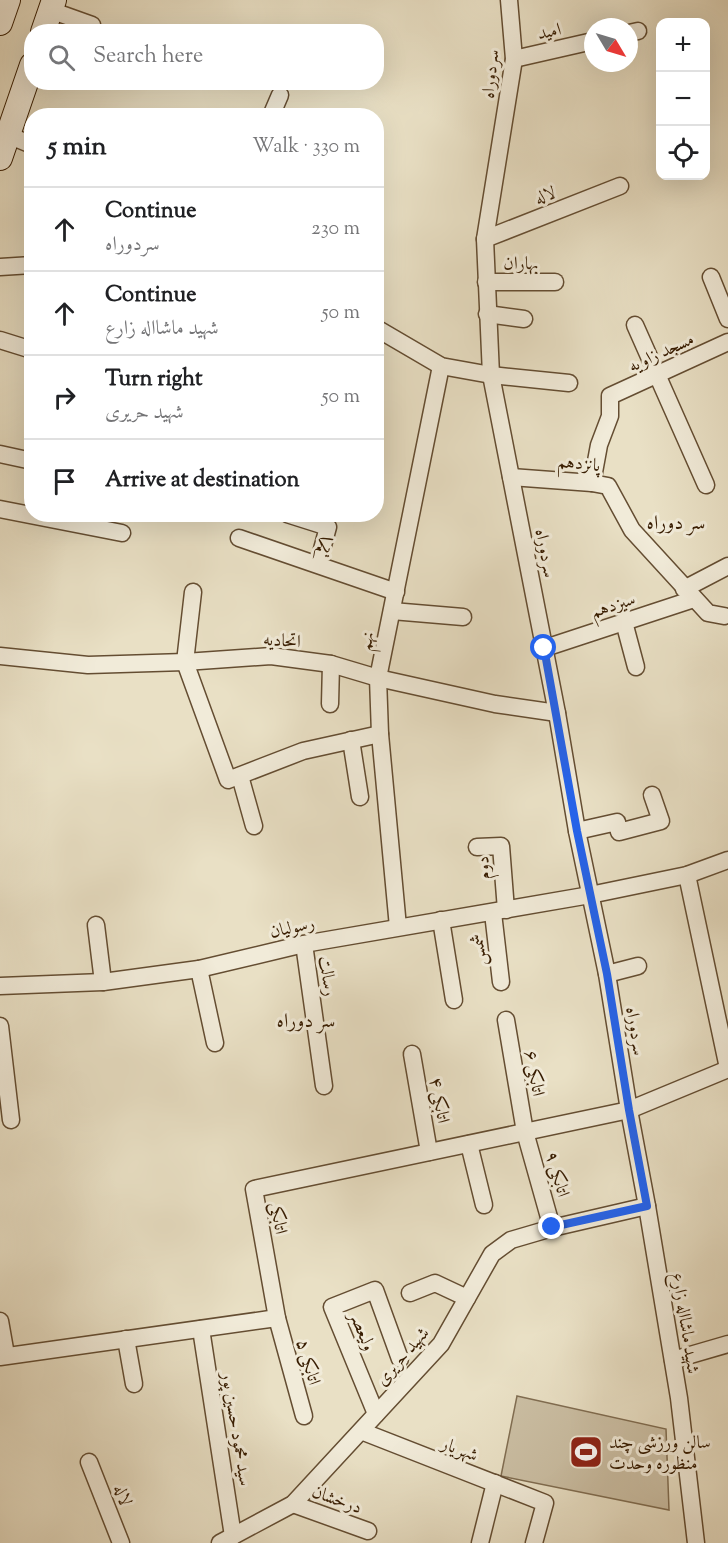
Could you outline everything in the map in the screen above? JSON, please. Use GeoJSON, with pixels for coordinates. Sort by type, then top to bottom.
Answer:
{"type":"FeatureCollection","features":[{"type":"Feature","properties":{"kind":"main road"},"geometry":{"type":"LineString","coordinates":[[0,23],[8,0]]}},
{"type":"Feature","properties":{"kind":"main road"},"geometry":{"type":"LineString","coordinates":[[0,158],[24,88]]}},
{"type":"Feature","properties":{"kind":"street","name":"سردوراه"},"geometry":{"type":"LineString","coordinates":[[509,0],[514,60],[484,239],[491,375],[557,713],[577,831],[607,974],[629,1110]]}},
{"type":"Feature","properties":{"kind":"street"},"geometry":{"type":"LineString","coordinates":[[49,14],[88,24]]}},
{"type":"Feature","properties":{"kind":"street","name":"امید"},"geometry":{"type":"LineString","coordinates":[[514,60],[584,43]]}},
{"type":"Feature","properties":{"kind":"street"},"geometry":{"type":"LineString","coordinates":[[274,108],[280,95]]}},
{"type":"Feature","properties":{"kind":"street"},"geometry":{"type":"LineString","coordinates":[[8,135],[24,142]]}},
{"type":"Feature","properties":{"kind":"street","name":"لاله"},"geometry":{"type":"LineString","coordinates":[[484,239],[620,186]]}},
{"type":"Feature","properties":{"kind":"street"},"geometry":{"type":"LineString","coordinates":[[0,267],[24,266]]}},
{"type":"Feature","properties":{"kind":"street"},"geometry":{"type":"LineString","coordinates":[[711,277],[728,319]]}},
{"type":"Feature","properties":{"kind":"street","name":"بهاران"},"geometry":{"type":"LineString","coordinates":[[486,282],[555,282]]}},
{"type":"Feature","properties":{"kind":"street"},"geometry":{"type":"LineString","coordinates":[[487,314],[524,319]]}},
{"type":"Feature","properties":{"kind":"street"},"geometry":{"type":"LineString","coordinates":[[635,325],[706,485]]}},
{"type":"Feature","properties":{"kind":"street"},"geometry":{"type":"LineString","coordinates":[[384,333],[441,366],[491,375],[569,383]]}},
{"type":"Feature","properties":{"kind":"street"},"geometry":{"type":"LineString","coordinates":[[0,340],[24,348]]}},
{"type":"Feature","properties":{"kind":"street","name":"مسجد زاویه"},"geometry":{"type":"LineString","coordinates":[[592,483],[599,445],[610,416],[610,396],[728,342]]}},
{"type":"Feature","properties":{"kind":"street","name":"نهم"},"geometry":{"type":"LineString","coordinates":[[398,927],[380,734],[378,678],[441,366]]}},
{"type":"Feature","properties":{"kind":"street"},"geometry":{"type":"LineString","coordinates":[[0,454],[24,459]]}},
{"type":"Feature","properties":{"kind":"street","name":"پانزدهم"},"geometry":{"type":"LineString","coordinates":[[511,477],[608,486],[632,530],[689,594],[708,613],[724,616]]}},
{"type":"Feature","properties":{"kind":"street"},"geometry":{"type":"LineString","coordinates":[[0,509],[24,514]]}},
{"type":"Feature","properties":{"kind":"street"},"geometry":{"type":"LineString","coordinates":[[66,522],[122,533]]}},
{"type":"Feature","properties":{"kind":"street"},"geometry":{"type":"LineString","coordinates":[[312,522],[328,527],[318,564]]}},
{"type":"Feature","properties":{"kind":"street","name":"یکم"},"geometry":{"type":"LineString","coordinates":[[239,538],[396,592]]}},
{"type":"Feature","properties":{"kind":"street","name":"سیزدهم"},"geometry":{"type":"LineString","coordinates":[[544,648],[624,622],[689,594],[728,566]]}},
{"type":"Feature","properties":{"kind":"street"},"geometry":{"type":"LineString","coordinates":[[193,592],[185,662],[228,780],[303,751],[380,734]]}},
{"type":"Feature","properties":{"kind":"street"},"geometry":{"type":"LineString","coordinates":[[392,611],[463,617]]}},
{"type":"Feature","properties":{"kind":"street"},"geometry":{"type":"LineString","coordinates":[[624,622],[636,667]]}},
{"type":"Feature","properties":{"kind":"street","name":"اتحادیه"},"geometry":{"type":"LineString","coordinates":[[0,656],[88,665],[272,656],[331,664],[378,678],[495,704],[557,713]]}},
{"type":"Feature","properties":{"kind":"street"},"geometry":{"type":"LineString","coordinates":[[330,704],[331,664]]}},
{"type":"Feature","properties":{"kind":"street"},"geometry":{"type":"LineString","coordinates":[[351,740],[360,797]]}},
{"type":"Feature","properties":{"kind":"street"},"geometry":{"type":"LineString","coordinates":[[240,776],[254,826]]}},
{"type":"Feature","properties":{"kind":"street"},"geometry":{"type":"LineString","coordinates":[[577,831],[617,822],[619,832],[661,821],[652,795]]}},
{"type":"Feature","properties":{"kind":"street","name":"دوم"},"geometry":{"type":"LineString","coordinates":[[477,847],[501,846],[500,911]]}},
{"type":"Feature","properties":{"kind":"street","name":"رسولیان"},"geometry":{"type":"LineString","coordinates":[[0,986],[103,982],[199,969],[304,944],[591,895],[687,875],[728,860]]}},
{"type":"Feature","properties":{"kind":"street"},"geometry":{"type":"LineString","coordinates":[[687,875],[728,1068]]}},
{"type":"Feature","properties":{"kind":"street","name":"شمس"},"geometry":{"type":"LineString","coordinates":[[500,911],[501,982]]}},
{"type":"Feature","properties":{"kind":"street"},"geometry":{"type":"LineString","coordinates":[[441,920],[454,1000]]}},
{"type":"Feature","properties":{"kind":"street"},"geometry":{"type":"LineString","coordinates":[[96,925],[103,982]]}},
{"type":"Feature","properties":{"kind":"street","name":"رسالت"},"geometry":{"type":"LineString","coordinates":[[304,944],[324,1086]]}},
{"type":"Feature","properties":{"kind":"street"},"geometry":{"type":"LineString","coordinates":[[607,974],[638,966]]}},
{"type":"Feature","properties":{"kind":"street"},"geometry":{"type":"LineString","coordinates":[[199,969],[215,1043]]}},
{"type":"Feature","properties":{"kind":"street","name":"اتابکی ۶"},"geometry":{"type":"LineString","coordinates":[[506,1020],[525,1132]]}},
{"type":"Feature","properties":{"kind":"street"},"geometry":{"type":"LineString","coordinates":[[0,1026],[11,1120]]}},
{"type":"Feature","properties":{"kind":"street","name":"اتابکی ۴"},"geometry":{"type":"LineString","coordinates":[[412,1054],[429,1152]]}},
{"type":"Feature","properties":{"kind":"street","name":"اتابکی"},"geometry":{"type":"LineString","coordinates":[[277,1318],[255,1189],[629,1110],[728,1068]]}},
{"type":"Feature","properties":{"kind":"street","name":"شهید ماشااله زارع"},"geometry":{"type":"LineString","coordinates":[[629,1110],[673,1360],[696,1543]]}},
{"type":"Feature","properties":{"kind":"street","name":"اتابکی ۹"},"geometry":{"type":"LineString","coordinates":[[525,1132],[552,1227]]}},
{"type":"Feature","properties":{"kind":"street"},"geometry":{"type":"LineString","coordinates":[[469,1144],[484,1205]]}},
{"type":"Feature","properties":{"kind":"street","name":"شهید حریری"},"geometry":{"type":"LineString","coordinates":[[226,1539],[293,1504],[441,1344],[492,1254],[510,1239],[552,1227],[647,1206]]}},
{"type":"Feature","properties":{"kind":"street"},"geometry":{"type":"LineString","coordinates":[[410,1293],[435,1283],[467,1298]]}},
{"type":"Feature","properties":{"kind":"street","name":"ولیعصر"},"geometry":{"type":"LineString","coordinates":[[376,1414],[332,1307],[375,1290],[400,1359]]}},
{"type":"Feature","properties":{"kind":"street"},"geometry":{"type":"LineString","coordinates":[[0,1322],[3,1356],[277,1318]]}},
{"type":"Feature","properties":{"kind":"street","name":"اتابکی ۵"},"geometry":{"type":"LineString","coordinates":[[277,1318],[304,1416]]}},
{"type":"Feature","properties":{"kind":"street","name":"سید محمود حسین پور"},"geometry":{"type":"LineString","coordinates":[[201,1329],[226,1539]]}},
{"type":"Feature","properties":{"kind":"street"},"geometry":{"type":"LineString","coordinates":[[126,1339],[134,1384]]}},
{"type":"Feature","properties":{"kind":"street"},"geometry":{"type":"LineString","coordinates":[[673,1360],[728,1344]]}},
{"type":"Feature","properties":{"kind":"street","name":"شهریار"},"geometry":{"type":"LineString","coordinates":[[360,1431],[545,1503],[534,1543]]}},
{"type":"Feature","properties":{"kind":"street","name":"لاله"},"geometry":{"type":"LineString","coordinates":[[89,1462],[121,1543]]}},
{"type":"Feature","properties":{"kind":"street"},"geometry":{"type":"LineString","coordinates":[[480,1543],[495,1484]]}},
{"type":"Feature","properties":{"kind":"street","name":"درخشان"},"geometry":{"type":"LineString","coordinates":[[293,1504],[368,1531]]}},
{"type":"Feature","properties":{"kind":"shaded area","name":"سالن ورزشی چند منظوره وحدت"},"geometry":{"type":"Polygon","coordinates":[[[517,1396],[666,1429],[669,1510],[501,1476],[517,1396]]]}},
{"type":"Feature","properties":{"kind":"place","name":"سالن ورزشی چند منظوره وحدت"},"geometry":{"type":"Point","coordinates":[586,1452]}},
{"type":"Feature","properties":{"kind":"district","name":"سر دوراه"},"geometry":{"type":"Point","coordinates":[676,522]}},
{"type":"Feature","properties":{"kind":"district","name":"سر دوراه"},"geometry":{"type":"Point","coordinates":[306,1020]}},
{"type":"Feature","properties":{"kind":"route"},"geometry":{"type":"LineString","coordinates":[[544,648],[577,831],[607,974],[647,1206],[552,1227]]}}]}
